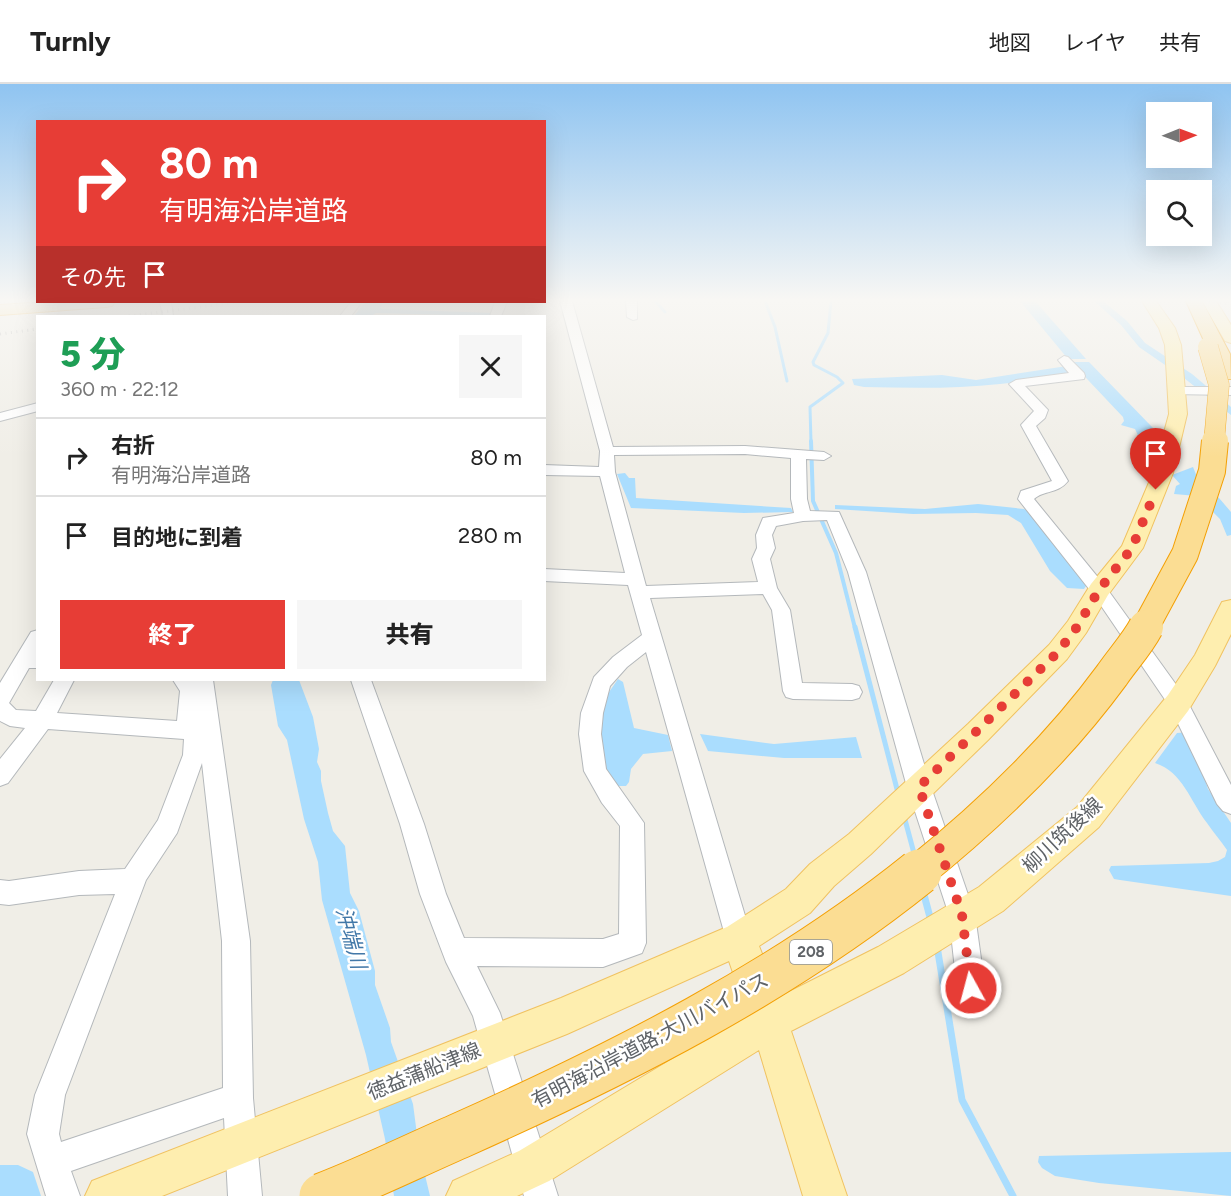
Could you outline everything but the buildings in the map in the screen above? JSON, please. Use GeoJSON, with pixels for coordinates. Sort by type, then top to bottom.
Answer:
{"type":"FeatureCollection","features":[{"type":"Feature","properties":{"kind":"highway","name":"有明海沿岸道路;大川バイパス"},"geometry":{"type":"LineString","coordinates":[[322,1196],[541,1100],[695,1020],[747,990],[818,948],[931,865],[1026,786],[1085,724],[1154,638],[1193,568],[1215,502],[1223,444],[1223,416],[1219,383],[1210,353]]}},
{"type":"Feature","properties":{"kind":"highway","name":"有明海沿岸道路;大川バイパス"},"geometry":{"type":"LineString","coordinates":[[364,1196],[544,1113],[702,1033],[827,956],[938,874],[1034,793],[1095,729],[1130,686],[1161,642],[1201,571],[1223,505],[1228,471],[1230,428],[1228,388],[1216,353]]}},
{"type":"Feature","properties":{"kind":"highway"},"geometry":{"type":"LineString","coordinates":[[1219,353],[1228,388]]}},
{"type":"Feature","properties":{"kind":"main road"},"geometry":{"type":"LineString","coordinates":[[825,1196],[769,1022],[739,939],[798,901],[822,875],[860,844],[1058,652],[1077,627],[1099,590],[1132,548],[1150,508],[1173,438],[1178,414],[1174,353]]}},
{"type":"Feature","properties":{"kind":"main road","name":"柳川筑後線"},"geometry":{"type":"LineString","coordinates":[[769,1022],[891,960],[991,899],[1088,817],[1178,703],[1206,659],[1231,608]]}},
{"type":"Feature","properties":{"kind":"main road","name":"徳益蒲船津線"},"geometry":{"type":"LineString","coordinates":[[108,1195],[567,1015],[739,939]]}},
{"type":"Feature","properties":{"kind":"main road"},"geometry":{"type":"LineString","coordinates":[[468,1196],[529,1180],[769,1022]]}},
{"type":"Feature","properties":{"kind":"street"},"geometry":{"type":"LineString","coordinates":[[580,353],[607,451],[607,472],[651,637],[739,939]]}},
{"type":"Feature","properties":{"kind":"street"},"geometry":{"type":"LineString","coordinates":[[1064,360],[1079,376],[1054,377],[1016,384],[1041,410],[1040,415],[1028,425],[1060,481],[1057,485],[1027,494],[1026,499],[1099,590],[1178,703],[1225,797],[1231,804]]}},
{"type":"Feature","properties":{"kind":"street"},"geometry":{"type":"LineString","coordinates":[[1175,376],[1228,388]]}},
{"type":"Feature","properties":{"kind":"street"},"geometry":{"type":"LineString","coordinates":[[0,417],[36,408]]}},
{"type":"Feature","properties":{"kind":"street"},"geometry":{"type":"LineString","coordinates":[[607,451],[745,450],[811,455],[799,499],[814,516]]}},
{"type":"Feature","properties":{"kind":"street"},"geometry":{"type":"LineString","coordinates":[[546,470],[607,472]]}},
{"type":"Feature","properties":{"kind":"street"},"geometry":{"type":"LineString","coordinates":[[852,692],[792,691],[781,610],[768,588],[761,559],[766,548],[764,535],[769,522],[833,515],[857,572],[919,787],[971,988]]}},
{"type":"Feature","properties":{"kind":"street"},"geometry":{"type":"LineString","coordinates":[[546,575],[638,586],[768,588]]}},
{"type":"Feature","properties":{"kind":"street"},"geometry":{"type":"LineString","coordinates":[[456,952],[603,953],[632,943],[632,822],[610,796],[595,771],[590,734],[592,713],[601,683],[620,662],[651,637]]}},
{"type":"Feature","properties":{"kind":"street"},"geometry":{"type":"LineString","coordinates":[[0,701],[30,661],[36,643]]}},
{"type":"Feature","properties":{"kind":"street"},"geometry":{"type":"LineString","coordinates":[[0,776],[42,721],[63,681]]}},
{"type":"Feature","properties":{"kind":"street"},"geometry":{"type":"LineString","coordinates":[[63,1196],[43,1134],[50,1095],[133,881],[168,825],[194,755],[195,738],[188,722],[190,690],[184,681]]}},
{"type":"Feature","properties":{"kind":"street"},"geometry":{"type":"LineString","coordinates":[[203,681],[236,941],[238,1098],[253,1139],[245,1196]]}},
{"type":"Feature","properties":{"kind":"street"},"geometry":{"type":"LineString","coordinates":[[361,681],[412,824],[433,894],[456,952],[486,1013],[490,1045],[529,1180]]}},
{"type":"Feature","properties":{"kind":"street"},"geometry":{"type":"LineString","coordinates":[[0,707],[10,718],[192,731]]}},
{"type":"Feature","properties":{"kind":"street"},"geometry":{"type":"LineString","coordinates":[[0,892],[9,893],[78,883],[133,881]]}},
{"type":"Feature","properties":{"kind":"street"},"geometry":{"type":"LineString","coordinates":[[52,1161],[238,1098]]}},
{"type":"Feature","properties":{"kind":"water"},"geometry":{"type":"Polygon","coordinates":[[[1063,353],[1081,353],[1086,359],[1068,359],[1063,353]]]}},
{"type":"Feature","properties":{"kind":"water"},"geometry":{"type":"Polygon","coordinates":[[[1071,362],[1089,362],[1153,428],[1164,436],[1141,442],[1135,429],[1121,425],[1124,421],[1123,417],[1071,362]]]}},
{"type":"Feature","properties":{"kind":"water"},"geometry":{"type":"Polygon","coordinates":[[[1067,366],[1069,373],[1009,383],[966,387],[864,387],[854,385],[852,379],[942,375],[976,380],[1067,366]]]}},
{"type":"Feature","properties":{"kind":"water"},"geometry":{"type":"Polygon","coordinates":[[[1193,467],[1199,482],[1219,498],[1231,512],[1231,535],[1227,536],[1220,519],[1197,496],[1174,494],[1176,486],[1180,484],[1172,475],[1193,467]]]}},
{"type":"Feature","properties":{"kind":"water"},"geometry":{"type":"Polygon","coordinates":[[[625,473],[629,478],[635,478],[636,498],[791,508],[793,512],[744,513],[631,508],[617,474],[625,473]]]}},
{"type":"Feature","properties":{"kind":"water"},"geometry":{"type":"Polygon","coordinates":[[[978,504],[1024,509],[1029,512],[1090,580],[1084,589],[1067,588],[1050,571],[1021,523],[1008,515],[913,514],[835,509],[835,505],[925,509],[978,504]]]}},
{"type":"Feature","properties":{"kind":"water"},"geometry":{"type":"Polygon","coordinates":[[[618,679],[623,682],[634,728],[668,735],[672,751],[643,754],[631,769],[626,786],[617,786],[599,768],[598,749],[605,698],[618,679]]]}},
{"type":"Feature","properties":{"kind":"water","name":"沖端川"},"geometry":{"type":"Polygon","coordinates":[[[273,681],[299,681],[313,717],[319,749],[317,762],[321,771],[328,813],[333,831],[345,846],[350,893],[359,911],[375,971],[375,985],[390,1028],[391,1042],[413,1104],[419,1150],[430,1196],[394,1196],[385,1139],[366,1055],[322,900],[318,862],[304,819],[287,740],[278,726],[271,685],[273,681]]]}},
{"type":"Feature","properties":{"kind":"water"},"geometry":{"type":"Polygon","coordinates":[[[1190,732],[1208,789],[1231,823],[1231,896],[1114,879],[1109,870],[1111,866],[1209,863],[1225,857],[1227,850],[1185,788],[1173,773],[1155,763],[1177,733],[1190,732]]]}},
{"type":"Feature","properties":{"kind":"water"},"geometry":{"type":"Polygon","coordinates":[[[700,734],[774,744],[856,737],[862,758],[784,758],[708,751],[700,734]]]}},
{"type":"Feature","properties":{"kind":"water"},"geometry":{"type":"Polygon","coordinates":[[[1231,1152],[1231,1196],[1099,1183],[1055,1176],[1042,1168],[1038,1162],[1039,1156],[1231,1152]]]}},
{"type":"Feature","properties":{"kind":"waterway"},"geometry":{"type":"LineString","coordinates":[[781,353],[787,381]]}},
{"type":"Feature","properties":{"kind":"waterway"},"geometry":{"type":"LineString","coordinates":[[811,442],[810,407],[843,383],[837,377],[814,365],[813,362],[818,353]]}},
{"type":"Feature","properties":{"kind":"waterway"},"geometry":{"type":"LineString","coordinates":[[1154,353],[1188,376],[1231,412]]}},
{"type":"Feature","properties":{"kind":"waterway"},"geometry":{"type":"LineString","coordinates":[[811,441],[813,501],[836,553],[855,628]]}},
{"type":"Feature","properties":{"kind":"waterway"},"geometry":{"type":"LineString","coordinates":[[855,627],[898,793]]}},
{"type":"Feature","properties":{"kind":"waterway"},"geometry":{"type":"LineString","coordinates":[[904,816],[915,857]]}},
{"type":"Feature","properties":{"kind":"waterway"},"geometry":{"type":"LineString","coordinates":[[923,891],[931,921]]}},
{"type":"Feature","properties":{"kind":"waterway"},"geometry":{"type":"LineString","coordinates":[[937,946],[962,1100],[1013,1196]]}},
{"type":"Feature","properties":{"kind":"waterway"},"geometry":{"type":"LineString","coordinates":[[0,1187],[18,1187],[19,1196]]}},
{"type":"Feature","properties":{"kind":"route"},"geometry":{"type":"LineString","coordinates":[[971,988],[962,915],[919,787],[1058,652],[1077,627],[1099,590],[1132,548],[1156,490]]}}]}
